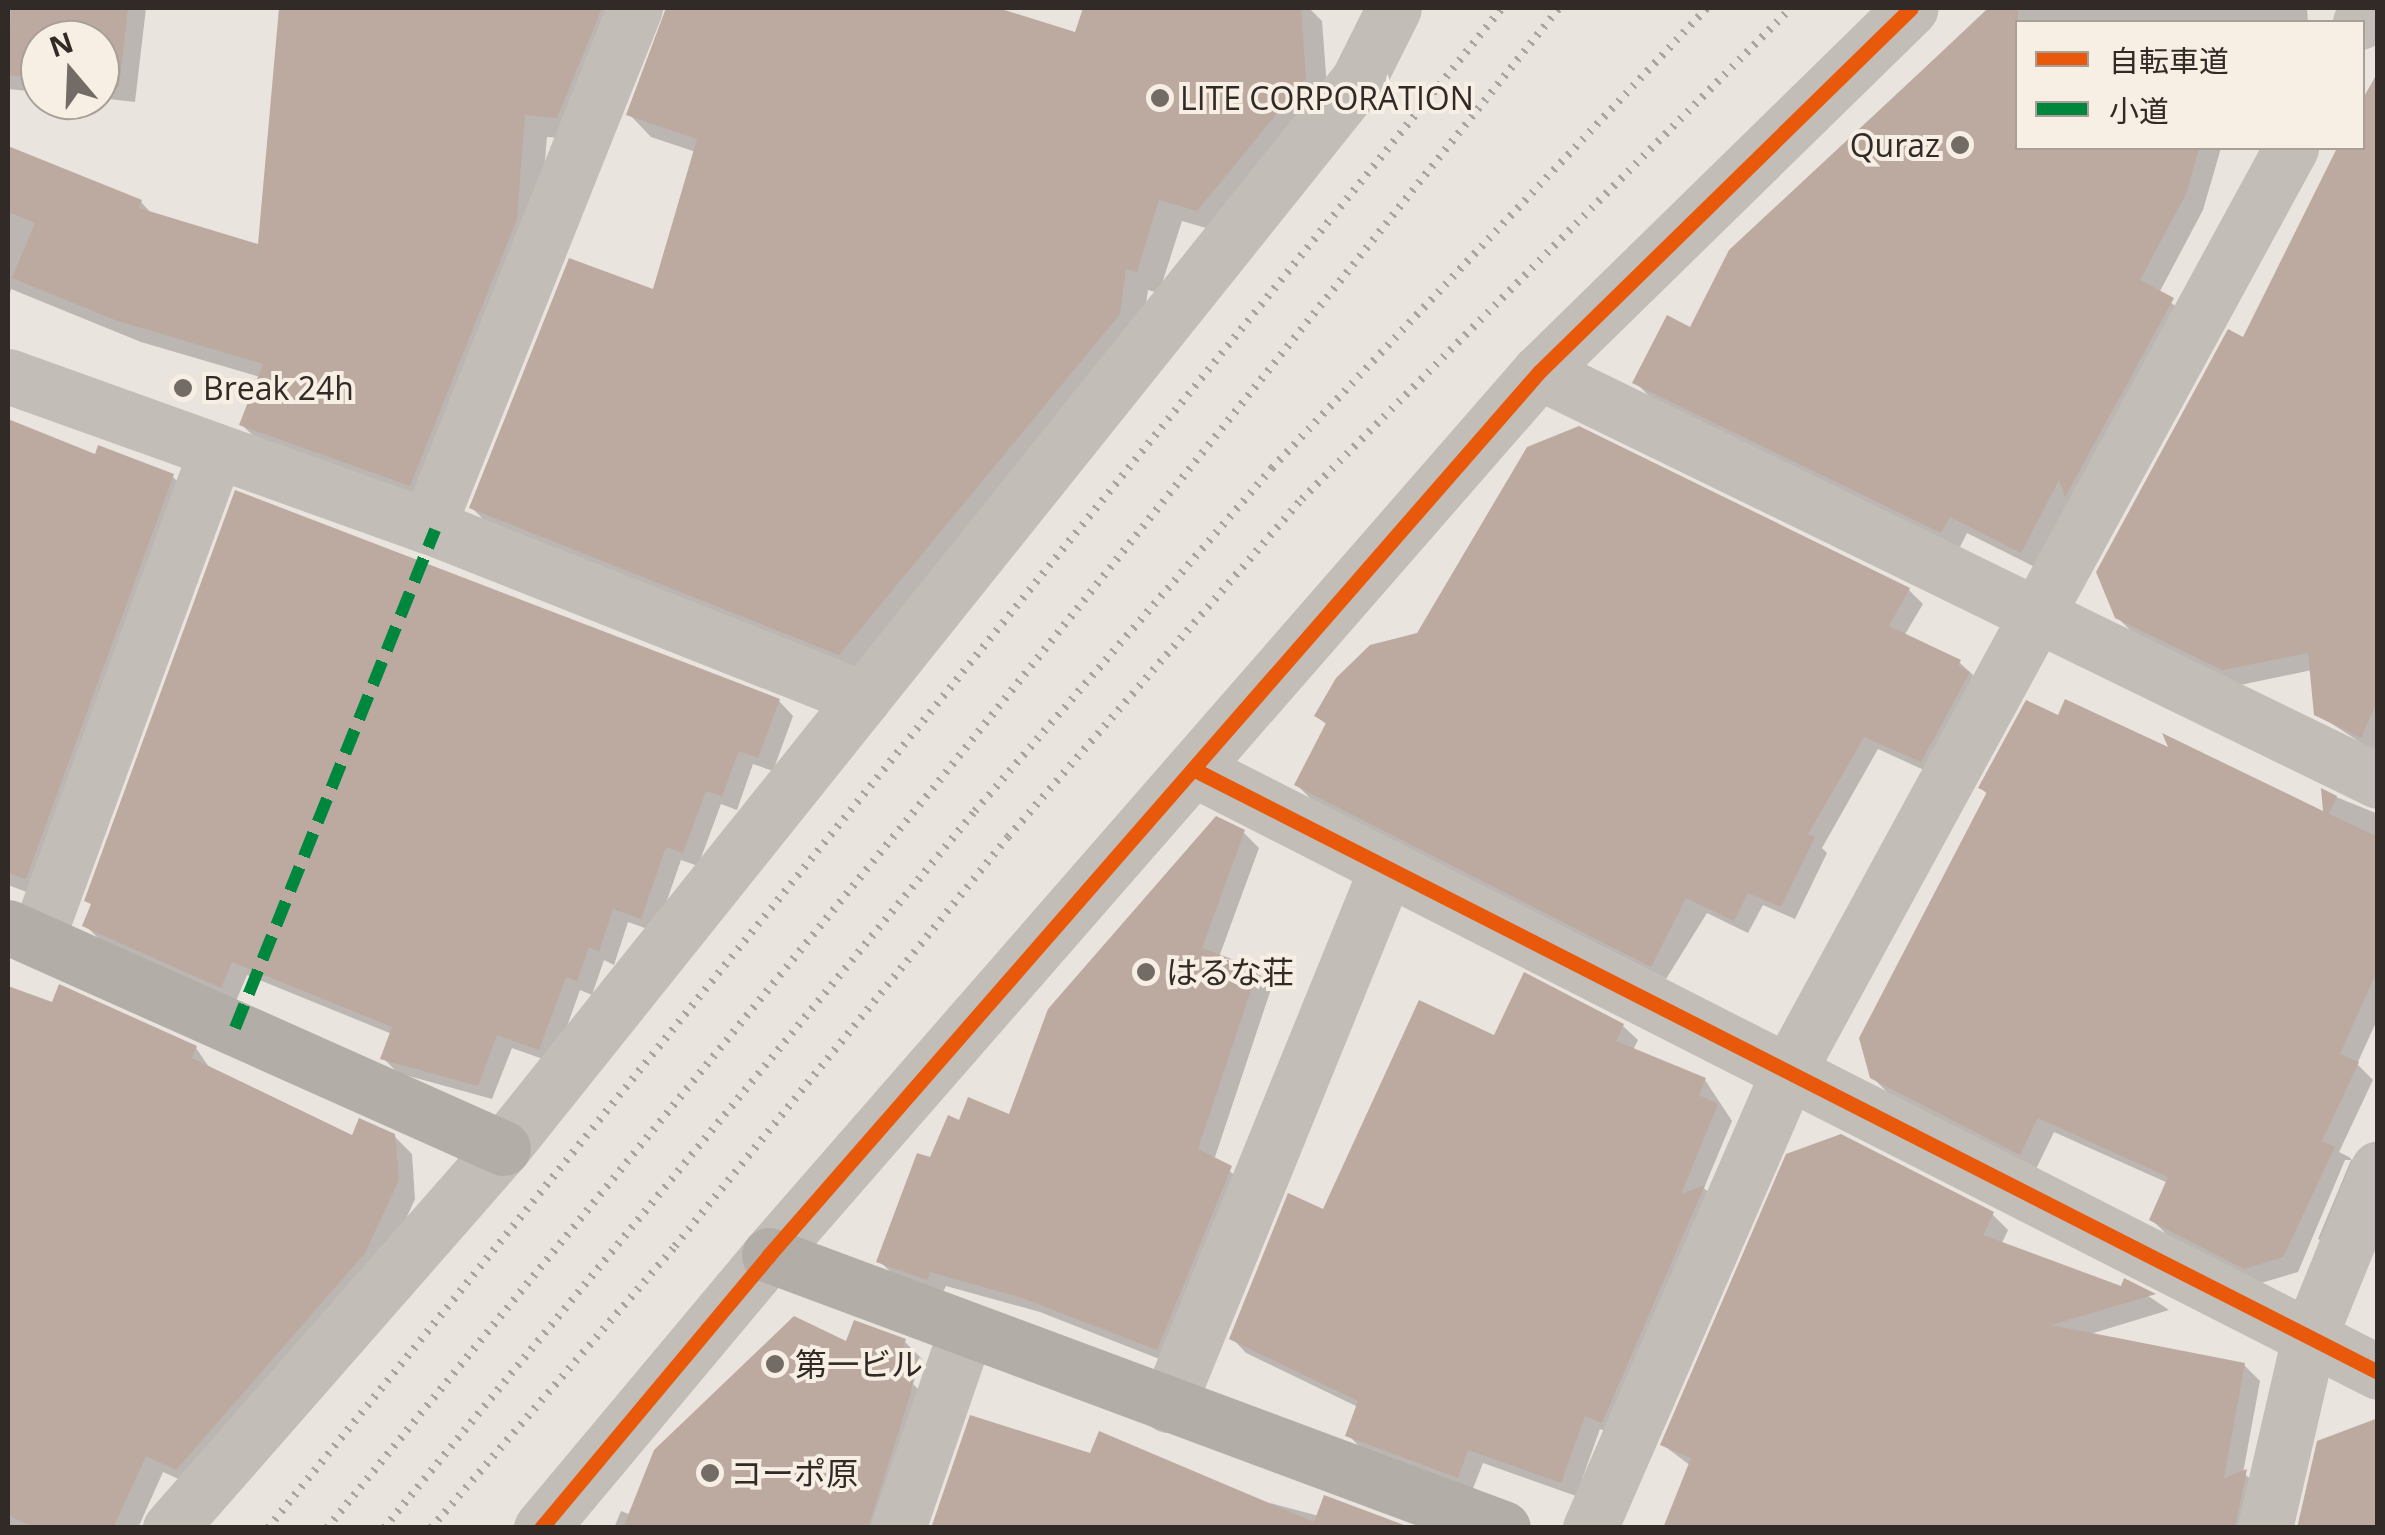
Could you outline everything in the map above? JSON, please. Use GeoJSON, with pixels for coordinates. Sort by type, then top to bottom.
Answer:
{"type":"FeatureCollection","features":[{"type":"Feature","properties":{"kind":"street"},"geometry":{"type":"LineString","coordinates":[[428,526],[635,8]]}},
{"type":"Feature","properties":{"kind":"street"},"geometry":{"type":"LineString","coordinates":[[170,1528],[503,1148],[1358,80],[1394,8]]}},
{"type":"Feature","properties":{"kind":"street"},"geometry":{"type":"LineString","coordinates":[[541,1528],[769,1254],[1539,372],[1911,8]]}},
{"type":"Feature","properties":{"kind":"street"},"geometry":{"type":"LineString","coordinates":[[1590,1528],[1790,1068],[2290,150]]}},
{"type":"Feature","properties":{"kind":"street"},"geometry":{"type":"LineString","coordinates":[[1539,372],[2039,612],[2378,781]]}},
{"type":"Feature","properties":{"kind":"street"},"geometry":{"type":"LineString","coordinates":[[8,376],[428,526],[863,698]]}},
{"type":"Feature","properties":{"kind":"street"},"geometry":{"type":"LineString","coordinates":[[216,450],[22,933],[503,1148]]}},
{"type":"Feature","properties":{"kind":"street"},"geometry":{"type":"LineString","coordinates":[[1195,770],[1790,1068],[2378,1372]]}},
{"type":"Feature","properties":{"kind":"street"},"geometry":{"type":"LineString","coordinates":[[1168,1404],[1387,867]]}},
{"type":"Feature","properties":{"kind":"street"},"geometry":{"type":"LineString","coordinates":[[2265,1528],[2309,1338],[2378,1168]]}},
{"type":"Feature","properties":{"kind":"street"},"geometry":{"type":"LineString","coordinates":[[769,1254],[1503,1528]]}},
{"type":"Feature","properties":{"kind":"street"},"geometry":{"type":"LineString","coordinates":[[898,1528],[966,1330]]}},
{"type":"Feature","properties":{"kind":"building"},"geometry":{"type":"Polygon","coordinates":[[[11,8],[128,8],[120,78],[120,20],[20,20],[20,76],[8,75],[11,8]]]}},
{"type":"Feature","properties":{"kind":"building"},"geometry":{"type":"Polygon","coordinates":[[[279,8],[602,8],[557,118],[525,115],[517,219],[410,486],[239,425],[263,364],[115,320],[12,278],[35,223],[8,212],[8,146],[142,200],[139,208],[258,244],[279,8]]]}},
{"type":"Feature","properties":{"kind":"building"},"geometry":{"type":"Polygon","coordinates":[[[666,8],[998,8],[1075,32],[1083,8],[1301,8],[1306,78],[1197,211],[1159,200],[1137,272],[1126,269],[1120,314],[839,655],[469,508],[569,258],[653,289],[697,139],[626,115],[666,8]]]}},
{"type":"Feature","properties":{"kind":"building"},"geometry":{"type":"Polygon","coordinates":[[[1989,8],[2018,8],[2015,150],[2198,150],[2187,192],[2140,280],[2174,298],[2065,497],[2059,480],[2021,553],[1950,517],[1941,533],[1632,383],[1667,315],[1690,327],[1729,250],[1989,8]]]}},
{"type":"Feature","properties":{"kind":"building"},"geometry":{"type":"Polygon","coordinates":[[[2378,72],[2378,699],[2361,738],[2314,715],[2308,653],[2222,670],[2115,618],[2096,572],[2228,329],[2243,337],[2336,150],[2365,150],[2365,95],[2378,72]]]}},
{"type":"Feature","properties":{"kind":"building"},"geometry":{"type":"Polygon","coordinates":[[[8,419],[95,454],[98,445],[174,474],[26,879],[8,873],[8,419]]]}},
{"type":"Feature","properties":{"kind":"building"},"geometry":{"type":"Polygon","coordinates":[[[1579,426],[1910,588],[1889,626],[1961,660],[1958,666],[1970,672],[1921,762],[1864,737],[1808,834],[1815,837],[1781,907],[1748,893],[1734,921],[1686,898],[1651,967],[1294,785],[1326,723],[1314,716],[1336,678],[1370,645],[1417,633],[1527,447],[1579,426]]]}},
{"type":"Feature","properties":{"kind":"building"},"geometry":{"type":"Polygon","coordinates":[[[235,490],[780,699],[758,758],[739,751],[722,796],[706,791],[683,853],[666,847],[641,919],[613,909],[599,952],[589,947],[577,981],[566,977],[539,1050],[497,1035],[478,1086],[380,1059],[392,1027],[232,962],[221,988],[82,926],[91,904],[84,901],[235,490]]]}},
{"type":"Feature","properties":{"kind":"building"},"geometry":{"type":"Polygon","coordinates":[[[2065,699],[2168,747],[2162,733],[2323,811],[2321,788],[2337,796],[2329,814],[2378,837],[2378,969],[2340,1054],[2359,1062],[2322,1141],[2335,1147],[2283,1257],[2244,1269],[2149,1220],[2168,1177],[2038,1118],[2020,1155],[1870,1078],[1859,1038],[1987,792],[1978,788],[2026,700],[2058,715],[2065,699]]]}},
{"type":"Feature","properties":{"kind":"building"},"geometry":{"type":"Polygon","coordinates":[[[1216,816],[1245,830],[1202,948],[1258,969],[1198,1149],[1232,1166],[1157,1350],[1022,1298],[930,1272],[927,1280],[876,1262],[917,1153],[930,1157],[948,1115],[959,1120],[968,1097],[1009,1114],[1048,1009],[1216,816]]]}},
{"type":"Feature","properties":{"kind":"building"},"geometry":{"type":"Polygon","coordinates":[[[1524,972],[1624,1024],[1616,1041],[1706,1078],[1699,1095],[1718,1104],[1681,1194],[1705,1185],[1602,1423],[1585,1416],[1561,1483],[1468,1450],[1458,1478],[1345,1436],[1358,1401],[1229,1339],[1288,1193],[1323,1209],[1419,1000],[1494,1035],[1524,972]]]}},
{"type":"Feature","properties":{"kind":"building"},"geometry":{"type":"Polygon","coordinates":[[[59,984],[197,1046],[192,1058],[352,1135],[359,1118],[395,1134],[399,1180],[365,1253],[176,1470],[146,1456],[113,1528],[35,1528],[8,1515],[8,986],[52,1002],[59,984]]]}},
{"type":"Feature","properties":{"kind":"building"},"geometry":{"type":"Polygon","coordinates":[[[1841,1134],[1994,1212],[1983,1235],[2121,1286],[2124,1278],[2156,1294],[2051,1325],[2245,1363],[2224,1478],[2247,1469],[2235,1528],[1663,1528],[1691,1458],[1660,1445],[1786,1154],[1841,1134]]]}},
{"type":"Feature","properties":{"kind":"building"},"geometry":{"type":"Polygon","coordinates":[[[794,1316],[846,1341],[854,1320],[906,1339],[893,1373],[913,1380],[910,1396],[868,1528],[623,1528],[654,1450],[794,1316]]]}},
{"type":"Feature","properties":{"kind":"building"},"geometry":{"type":"Polygon","coordinates":[[[970,1415],[1090,1453],[1099,1431],[1314,1522],[1324,1495],[1412,1528],[931,1528],[970,1415]]]}},
{"type":"Feature","properties":{"kind":"building"},"geometry":{"type":"Polygon","coordinates":[[[2378,1418],[2378,1528],[2297,1528],[2317,1441],[2378,1418]]]}},
{"type":"Feature","properties":{"kind":"railway"},"geometry":{"type":"LineString","coordinates":[[268,1528],[1502,8]]}},
{"type":"Feature","properties":{"kind":"railway"},"geometry":{"type":"LineString","coordinates":[[327,1528],[939,781],[1559,8]]}},
{"type":"Feature","properties":{"kind":"railway"},"geometry":{"type":"LineString","coordinates":[[384,1528],[975,811],[1272,468],[1707,8]]}},
{"type":"Feature","properties":{"kind":"railway"},"geometry":{"type":"LineString","coordinates":[[431,1528],[675,1246],[1008,837],[1302,499],[1791,8]]}},
{"type":"Feature","properties":{"kind":"marked path"},"geometry":{"type":"LineString","coordinates":[[235,1028],[435,530]]}},
{"type":"Feature","properties":{"kind":"cycle path"},"geometry":{"type":"LineString","coordinates":[[541,1528],[769,1255],[1539,372],[1911,8]]}},
{"type":"Feature","properties":{"kind":"cycle path"},"geometry":{"type":"LineString","coordinates":[[1195,770],[2378,1372]]}},
{"type":"Feature","properties":{"kind":"place","name":"LITE CORPORATION"},"geometry":{"type":"Point","coordinates":[1160,98]}},
{"type":"Feature","properties":{"kind":"place","name":"Quraz"},"geometry":{"type":"Point","coordinates":[1960,145]}},
{"type":"Feature","properties":{"kind":"place","name":"Break 24h"},"geometry":{"type":"Point","coordinates":[183,388]}},
{"type":"Feature","properties":{"kind":"place","name":"はるな荘"},"geometry":{"type":"Point","coordinates":[1146,972]}},
{"type":"Feature","properties":{"kind":"place","name":"第一ビル"},"geometry":{"type":"Point","coordinates":[775,1364]}},
{"type":"Feature","properties":{"kind":"place","name":"コーポ原"},"geometry":{"type":"Point","coordinates":[710,1473]}}]}
